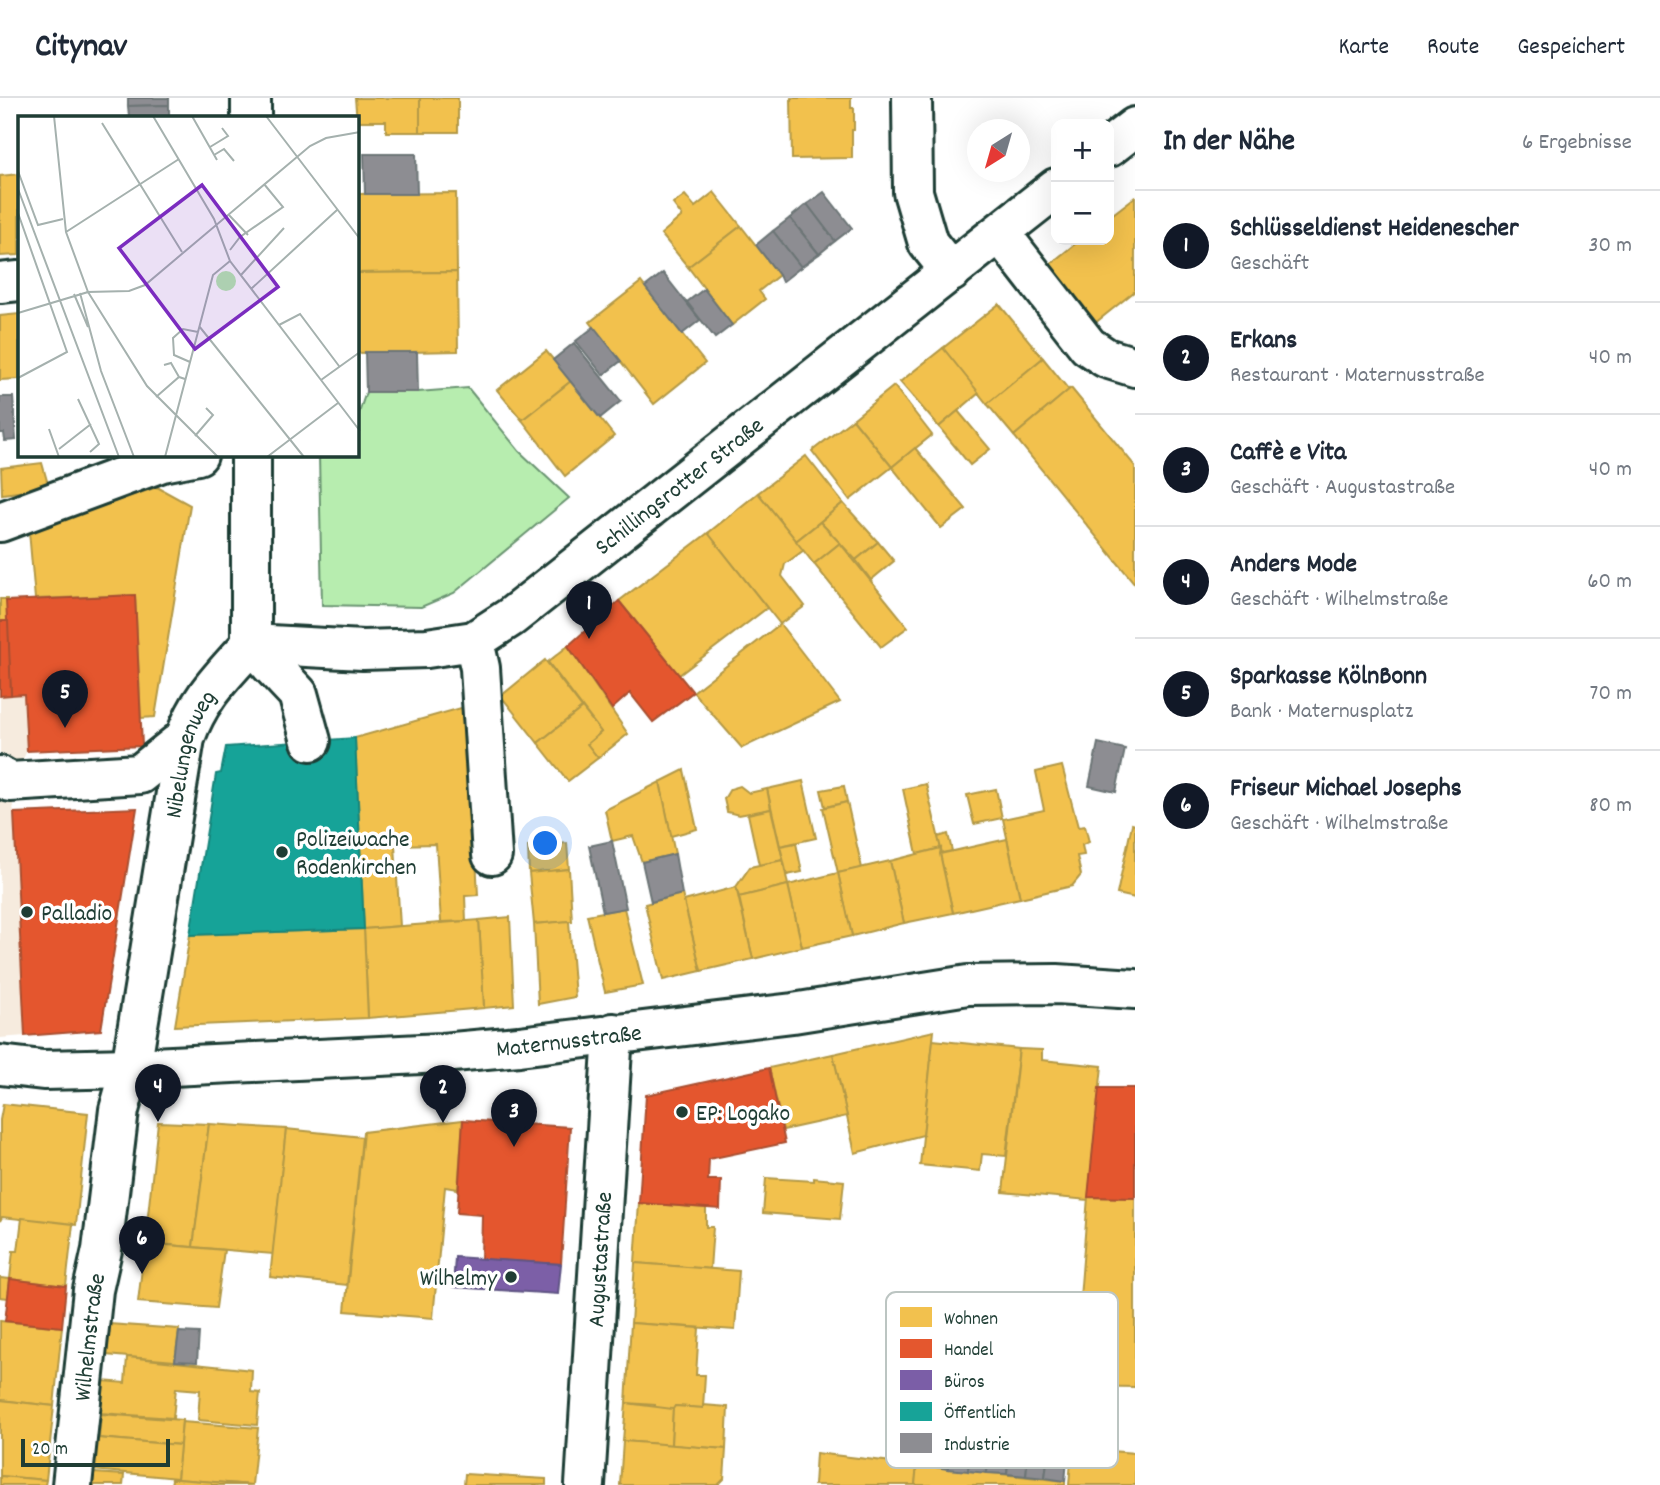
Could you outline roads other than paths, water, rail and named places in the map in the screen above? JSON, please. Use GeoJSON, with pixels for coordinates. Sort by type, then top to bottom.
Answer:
{"type":"FeatureCollection","features":[{"type":"Feature","properties":{"kind":"street"},"geometry":{"type":"LineString","coordinates":[[251,98],[251,116]]}},
{"type":"Feature","properties":{"kind":"street"},"geometry":{"type":"LineString","coordinates":[[912,98],[913,192],[928,243],[951,272]]}},
{"type":"Feature","properties":{"kind":"street"},"geometry":{"type":"LineString","coordinates":[[1114,143],[1135,127]]}},
{"type":"Feature","properties":{"kind":"street","name":"Schillingsrotter Straße"},"geometry":{"type":"LineString","coordinates":[[251,644],[363,650],[427,648],[474,641],[511,617],[1051,192]]}},
{"type":"Feature","properties":{"kind":"street"},"geometry":{"type":"LineString","coordinates":[[1000,233],[1088,346],[1106,358],[1135,367]]}},
{"type":"Feature","properties":{"kind":"street"},"geometry":{"type":"LineString","coordinates":[[0,283],[18,281]]}},
{"type":"Feature","properties":{"kind":"street"},"geometry":{"type":"LineString","coordinates":[[0,522],[162,462],[188,457]]}},
{"type":"Feature","properties":{"kind":"street"},"geometry":{"type":"LineString","coordinates":[[251,457],[251,644],[298,694],[311,741]]}},
{"type":"Feature","properties":{"kind":"street"},"geometry":{"type":"LineString","coordinates":[[474,641],[480,668],[492,855]]}},
{"type":"Feature","properties":{"kind":"street","name":"Nibelungenweg"},"geometry":{"type":"LineString","coordinates":[[131,1068],[185,738],[194,713],[208,692],[251,644]]}},
{"type":"Feature","properties":{"kind":"street"},"geometry":{"type":"LineString","coordinates":[[0,776],[10,782],[140,774],[185,738]]}},
{"type":"Feature","properties":{"kind":"street","name":"Maternusstraße"},"geometry":{"type":"LineString","coordinates":[[0,1065],[43,1070],[131,1068],[469,1051],[793,1013],[968,985],[1057,984],[1135,989]]}},
{"type":"Feature","properties":{"kind":"street","name":"Augustastraße"},"geometry":{"type":"LineString","coordinates":[[585,1485],[613,1033]]}},
{"type":"Feature","properties":{"kind":"street","name":"Wilhelmstraße"},"geometry":{"type":"LineString","coordinates":[[72,1485],[93,1290],[102,1250],[119,1110],[131,1068]]}},
{"type":"Feature","properties":{"kind":"place","name":"Schlüsseldienst Heidenescher"},"geometry":{"type":"Point","coordinates":[589,639]}},
{"type":"Feature","properties":{"kind":"place","name":"Sparkasse KölnBonn"},"geometry":{"type":"Point","coordinates":[65,728]}},
{"type":"Feature","properties":{"kind":"place","name":"Polizeiwache Rodenkirchen"},"geometry":{"type":"Point","coordinates":[282,852]}},
{"type":"Feature","properties":{"kind":"place","name":"Palladio"},"geometry":{"type":"Point","coordinates":[27,912]}},
{"type":"Feature","properties":{"kind":"place","name":"EP: Logako"},"geometry":{"type":"Point","coordinates":[682,1112]}},
{"type":"Feature","properties":{"kind":"place","name":"Anders Mode"},"geometry":{"type":"Point","coordinates":[158,1122]}},
{"type":"Feature","properties":{"kind":"place","name":"Erkans"},"geometry":{"type":"Point","coordinates":[443,1123]}},
{"type":"Feature","properties":{"kind":"place","name":"Caffè e Vita"},"geometry":{"type":"Point","coordinates":[514,1147]}},
{"type":"Feature","properties":{"kind":"place","name":"Friseur Michael Josephs"},"geometry":{"type":"Point","coordinates":[142,1274]}},
{"type":"Feature","properties":{"kind":"place","name":"Wilhelmy"},"geometry":{"type":"Point","coordinates":[511,1277]}}]}
